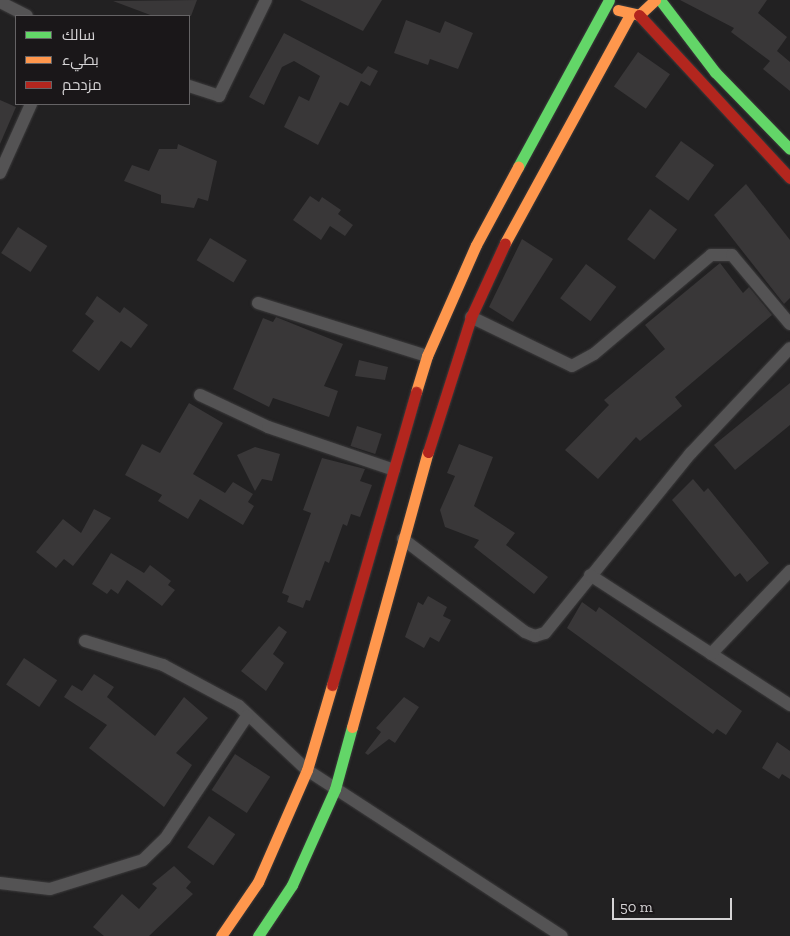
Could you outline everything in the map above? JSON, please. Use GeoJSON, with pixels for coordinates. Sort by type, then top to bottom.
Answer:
{"type":"FeatureCollection","features":[{"type":"Feature","properties":{"kind":"main road"},"geometry":{"type":"LineString","coordinates":[[221,936],[258,882],[307,770],[427,356],[476,245],[610,0],[634,15],[790,178]]}},
{"type":"Feature","properties":{"kind":"main road"},"geometry":{"type":"LineString","coordinates":[[258,936],[292,885],[334,789],[403,539],[471,317],[505,244],[634,15],[655,0]]}},
{"type":"Feature","properties":{"kind":"main road"},"geometry":{"type":"LineString","coordinates":[[660,0],[715,72],[790,149]]}},
{"type":"Feature","properties":{"kind":"street"},"geometry":{"type":"LineString","coordinates":[[190,86],[219,96],[266,0]]}},
{"type":"Feature","properties":{"kind":"street"},"geometry":{"type":"LineString","coordinates":[[8,3],[26,15]]}},
{"type":"Feature","properties":{"kind":"street"},"geometry":{"type":"LineString","coordinates":[[0,173],[31,105]]}},
{"type":"Feature","properties":{"kind":"street"},"geometry":{"type":"LineString","coordinates":[[471,317],[572,366],[594,354],[711,256],[732,255],[790,324]]}},
{"type":"Feature","properties":{"kind":"street"},"geometry":{"type":"LineString","coordinates":[[258,304],[427,356]]}},
{"type":"Feature","properties":{"kind":"street"},"geometry":{"type":"LineString","coordinates":[[403,539],[535,636],[545,633],[690,453],[790,348]]}},
{"type":"Feature","properties":{"kind":"street"},"geometry":{"type":"LineString","coordinates":[[200,395],[268,427],[394,470]]}},
{"type":"Feature","properties":{"kind":"street"},"geometry":{"type":"LineString","coordinates":[[711,654],[790,572]]}},
{"type":"Feature","properties":{"kind":"street"},"geometry":{"type":"LineString","coordinates":[[590,575],[790,705]]}},
{"type":"Feature","properties":{"kind":"street"},"geometry":{"type":"LineString","coordinates":[[85,641],[164,665],[239,706],[247,716],[307,770],[562,936]]}},
{"type":"Feature","properties":{"kind":"street"},"geometry":{"type":"LineString","coordinates":[[0,883],[58,887],[143,860],[165,839],[247,716]]}},
{"type":"Feature","properties":{"kind":"building"},"geometry":{"type":"Polygon","coordinates":[[[197,0],[191,16],[150,15],[113,1],[197,0]]]}},
{"type":"Feature","properties":{"kind":"building"},"geometry":{"type":"Polygon","coordinates":[[[300,0],[382,0],[363,31],[300,0]]]}},
{"type":"Feature","properties":{"kind":"building"},"geometry":{"type":"Polygon","coordinates":[[[680,0],[767,0],[758,13],[787,37],[777,51],[790,62],[790,91],[763,69],[770,61],[731,32],[734,28],[680,0]]]}},
{"type":"Feature","properties":{"kind":"building"},"geometry":{"type":"Polygon","coordinates":[[[406,20],[440,33],[445,21],[473,33],[458,69],[430,59],[428,65],[394,53],[406,20]]]}},
{"type":"Feature","properties":{"kind":"building"},"geometry":{"type":"Polygon","coordinates":[[[284,33],[362,74],[368,66],[378,71],[370,86],[361,81],[348,106],[340,102],[318,145],[284,127],[299,96],[309,101],[320,76],[294,61],[282,67],[264,105],[249,97],[284,33]]]}},
{"type":"Feature","properties":{"kind":"building"},"geometry":{"type":"Polygon","coordinates":[[[638,52],[670,74],[646,109],[614,86],[638,52]]]}},
{"type":"Feature","properties":{"kind":"building"},"geometry":{"type":"Polygon","coordinates":[[[0,100],[16,107],[0,144],[0,100]]]}},
{"type":"Feature","properties":{"kind":"building"},"geometry":{"type":"Polygon","coordinates":[[[681,141],[714,165],[688,201],[655,177],[681,141]]]}},
{"type":"Feature","properties":{"kind":"building"},"geometry":{"type":"Polygon","coordinates":[[[178,144],[217,161],[208,201],[198,198],[194,208],[161,203],[161,195],[124,181],[132,165],[149,171],[159,149],[177,149],[178,144]]]}},
{"type":"Feature","properties":{"kind":"building"},"geometry":{"type":"Polygon","coordinates":[[[746,184],[790,240],[790,298],[784,304],[714,215],[746,184]]]}},
{"type":"Feature","properties":{"kind":"building"},"geometry":{"type":"Polygon","coordinates":[[[310,196],[319,202],[322,197],[341,210],[338,214],[353,225],[345,236],[330,226],[321,240],[293,220],[310,196]]]}},
{"type":"Feature","properties":{"kind":"building"},"geometry":{"type":"Polygon","coordinates":[[[650,209],[677,229],[654,260],[627,239],[650,209]]]}},
{"type":"Feature","properties":{"kind":"building"},"geometry":{"type":"Polygon","coordinates":[[[18,227],[47,246],[30,272],[1,253],[18,227]]]}},
{"type":"Feature","properties":{"kind":"building"},"geometry":{"type":"Polygon","coordinates":[[[210,238],[247,260],[233,282],[197,260],[210,238]]]}},
{"type":"Feature","properties":{"kind":"building"},"geometry":{"type":"Polygon","coordinates":[[[522,239],[553,259],[513,322],[489,307],[522,239]]]}},
{"type":"Feature","properties":{"kind":"building"},"geometry":{"type":"Polygon","coordinates":[[[720,263],[743,293],[749,287],[772,315],[675,397],[682,406],[640,441],[636,437],[598,479],[565,450],[609,405],[604,400],[665,349],[645,325],[720,263]]]}},
{"type":"Feature","properties":{"kind":"building"},"geometry":{"type":"Polygon","coordinates":[[[586,264],[616,287],[590,321],[560,298],[586,264]]]}},
{"type":"Feature","properties":{"kind":"building"},"geometry":{"type":"Polygon","coordinates":[[[97,296],[120,313],[124,307],[148,325],[131,348],[121,341],[99,371],[72,351],[94,321],[85,314],[97,296]]]}},
{"type":"Feature","properties":{"kind":"building"},"geometry":{"type":"Polygon","coordinates":[[[276,317],[343,344],[324,386],[338,391],[329,417],[273,398],[269,407],[233,389],[263,318],[273,322],[276,317]]]}},
{"type":"Feature","properties":{"kind":"building"},"geometry":{"type":"Polygon","coordinates":[[[359,360],[388,367],[385,380],[355,376],[359,360]]]}},
{"type":"Feature","properties":{"kind":"building"},"geometry":{"type":"Polygon","coordinates":[[[790,383],[790,425],[735,470],[714,445],[790,383]]]}},
{"type":"Feature","properties":{"kind":"building"},"geometry":{"type":"Polygon","coordinates":[[[189,403],[223,423],[193,474],[225,493],[233,482],[253,494],[248,502],[254,506],[243,525],[200,499],[188,519],[158,501],[162,495],[125,475],[142,444],[160,453],[189,403]]]}},
{"type":"Feature","properties":{"kind":"building"},"geometry":{"type":"Polygon","coordinates":[[[357,426],[382,434],[375,454],[351,446],[357,426]]]}},
{"type":"Feature","properties":{"kind":"building"},"geometry":{"type":"Polygon","coordinates":[[[459,444],[493,457],[474,506],[515,533],[506,545],[548,577],[534,594],[474,547],[479,540],[445,527],[440,510],[455,476],[447,473],[459,444]]]}},
{"type":"Feature","properties":{"kind":"building"},"geometry":{"type":"Polygon","coordinates":[[[255,447],[280,454],[272,481],[262,479],[255,491],[237,455],[255,447]]]}},
{"type":"Feature","properties":{"kind":"building"},"geometry":{"type":"Polygon","coordinates":[[[322,458],[365,469],[360,481],[372,485],[360,517],[351,514],[347,526],[343,524],[329,563],[325,561],[310,601],[306,600],[303,608],[287,602],[289,596],[282,593],[311,513],[303,510],[322,458]]]}},
{"type":"Feature","properties":{"kind":"building"},"geometry":{"type":"Polygon","coordinates":[[[693,479],[704,492],[708,488],[769,563],[747,582],[740,573],[735,577],[672,500],[693,479]]]}},
{"type":"Feature","properties":{"kind":"building"},"geometry":{"type":"Polygon","coordinates":[[[94,509],[111,518],[73,566],[64,559],[56,568],[36,552],[63,519],[81,533],[94,509]]]}},
{"type":"Feature","properties":{"kind":"building"},"geometry":{"type":"Polygon","coordinates":[[[111,553],[144,573],[150,565],[171,581],[168,585],[175,590],[162,606],[127,580],[118,594],[111,589],[107,594],[92,584],[111,553]]]}},
{"type":"Feature","properties":{"kind":"building"},"geometry":{"type":"Polygon","coordinates":[[[428,596],[447,607],[443,616],[451,620],[439,642],[430,637],[424,648],[405,637],[418,602],[423,605],[428,596]]]}},
{"type":"Feature","properties":{"kind":"building"},"geometry":{"type":"Polygon","coordinates":[[[582,602],[596,612],[599,607],[742,711],[726,735],[717,729],[713,734],[567,628],[582,602]]]}},
{"type":"Feature","properties":{"kind":"building"},"geometry":{"type":"Polygon","coordinates":[[[279,626],[287,632],[273,654],[284,663],[266,691],[241,671],[279,626]]]}},
{"type":"Feature","properties":{"kind":"building"},"geometry":{"type":"Polygon","coordinates":[[[24,658],[57,680],[39,707],[6,685],[24,658]]]}},
{"type":"Feature","properties":{"kind":"building"},"geometry":{"type":"Polygon","coordinates":[[[94,674],[114,687],[107,697],[155,736],[184,697],[208,718],[176,753],[192,765],[164,807],[89,748],[107,725],[64,697],[72,685],[82,691],[94,674]]]}},
{"type":"Feature","properties":{"kind":"building"},"geometry":{"type":"Polygon","coordinates":[[[404,697],[419,707],[395,743],[389,739],[368,755],[365,753],[381,732],[376,728],[404,697]]]}},
{"type":"Feature","properties":{"kind":"building"},"geometry":{"type":"Polygon","coordinates":[[[777,742],[790,751],[790,779],[782,774],[779,779],[762,768],[777,742]]]}},
{"type":"Feature","properties":{"kind":"building"},"geometry":{"type":"Polygon","coordinates":[[[235,754],[270,777],[247,813],[212,790],[235,754]]]}},
{"type":"Feature","properties":{"kind":"building"},"geometry":{"type":"Polygon","coordinates":[[[209,816],[235,834],[213,865],[187,847],[209,816]]]}},
{"type":"Feature","properties":{"kind":"building"},"geometry":{"type":"Polygon","coordinates":[[[174,866],[191,882],[186,888],[193,894],[149,936],[104,936],[93,927],[122,894],[139,909],[157,888],[152,884],[174,866]]]}},
{"type":"Feature","properties":{"kind":"traffic: fast"},"geometry":{"type":"LineString","coordinates":[[518,167],[609,0]]}},
{"type":"Feature","properties":{"kind":"traffic: fast"},"geometry":{"type":"LineString","coordinates":[[660,0],[715,72],[790,149]]}},
{"type":"Feature","properties":{"kind":"traffic: fast"},"geometry":{"type":"LineString","coordinates":[[258,936],[292,885],[335,789],[352,727]]}},
{"type":"Feature","properties":{"kind":"traffic: slow"},"geometry":{"type":"LineString","coordinates":[[618,10],[639,15],[655,0]]}},
{"type":"Feature","properties":{"kind":"traffic: slow"},"geometry":{"type":"LineString","coordinates":[[505,243],[630,15]]}},
{"type":"Feature","properties":{"kind":"traffic: slow"},"geometry":{"type":"LineString","coordinates":[[416,392],[427,356],[476,245],[518,167]]}},
{"type":"Feature","properties":{"kind":"traffic: slow"},"geometry":{"type":"LineString","coordinates":[[352,727],[428,452]]}},
{"type":"Feature","properties":{"kind":"traffic: slow"},"geometry":{"type":"LineString","coordinates":[[221,936],[258,882],[307,770],[332,685]]}},
{"type":"Feature","properties":{"kind":"traffic: jam"},"geometry":{"type":"LineString","coordinates":[[639,15],[790,178]]}},
{"type":"Feature","properties":{"kind":"traffic: jam"},"geometry":{"type":"LineString","coordinates":[[428,452],[471,317],[505,243]]}},
{"type":"Feature","properties":{"kind":"traffic: jam"},"geometry":{"type":"LineString","coordinates":[[332,685],[416,392]]}}]}
